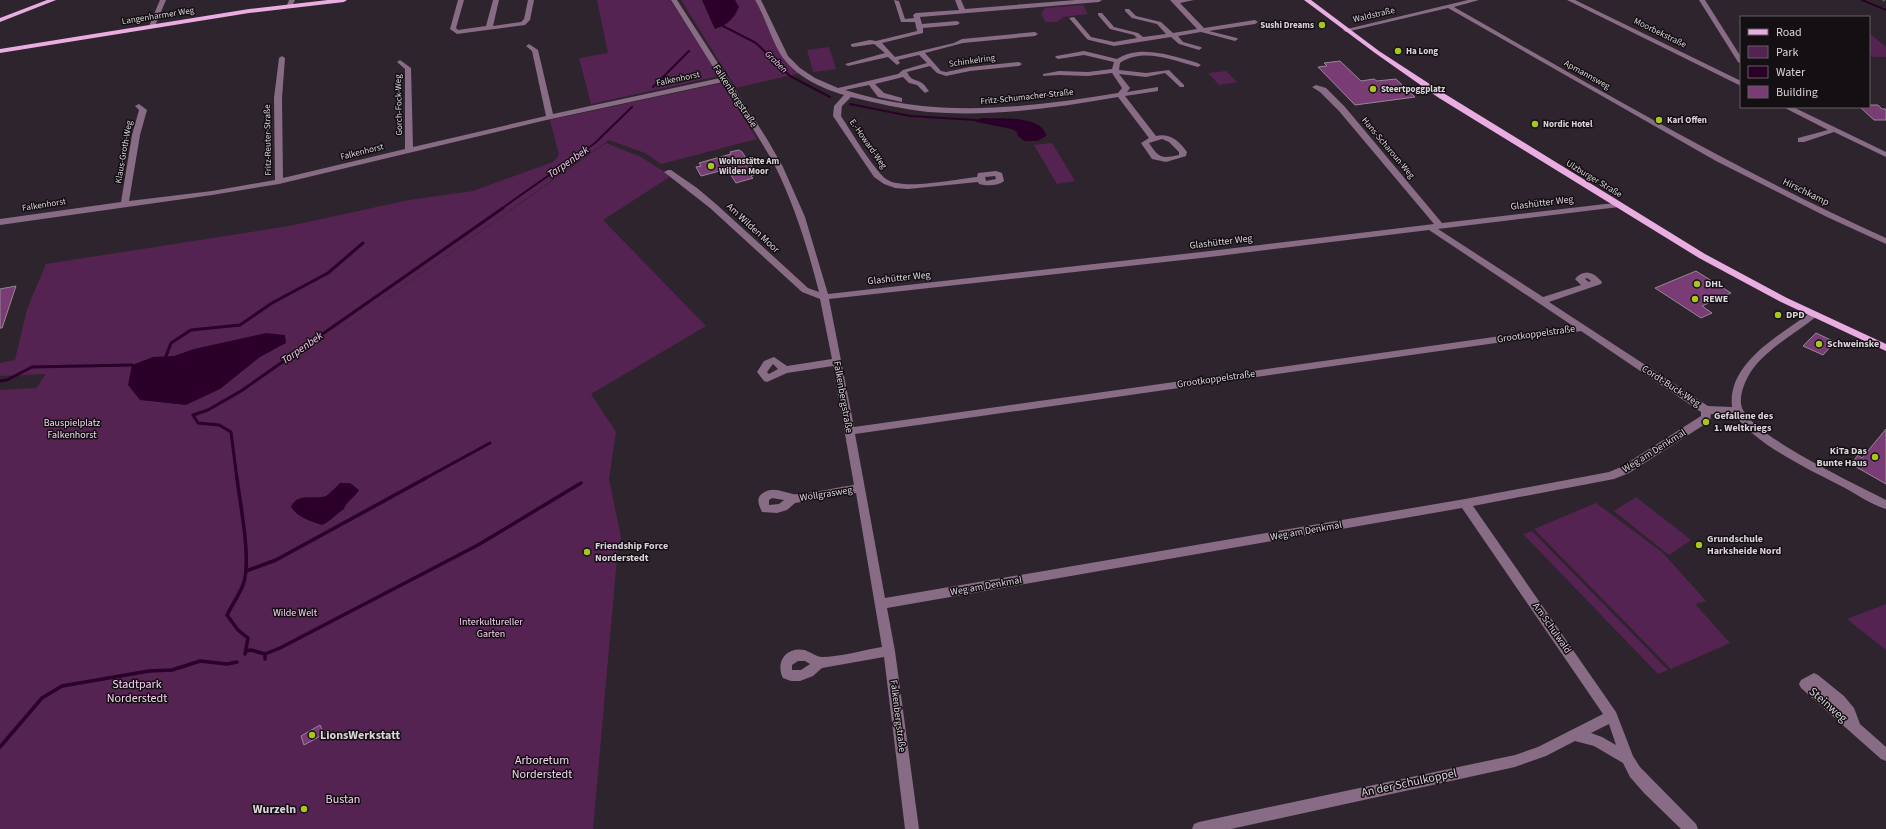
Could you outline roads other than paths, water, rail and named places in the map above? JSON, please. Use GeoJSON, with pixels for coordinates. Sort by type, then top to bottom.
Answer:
{"type":"FeatureCollection","features":[{"type":"Feature","properties":{"kind":"main road"},"geometry":{"type":"LineString","coordinates":[[0,20],[53,0]]}},
{"type":"Feature","properties":{"kind":"main road","name":"Langenharmer Weg"},"geometry":{"type":"LineString","coordinates":[[0,51],[291,3],[344,0]]}},
{"type":"Feature","properties":{"kind":"main road","name":"Ulzburger Straße"},"geometry":{"type":"LineString","coordinates":[[1307,0],[1346,30],[1444,98],[1712,262],[1814,314],[1886,348]]}},
{"type":"Feature","properties":{"kind":"street"},"geometry":{"type":"LineString","coordinates":[[152,26],[163,0]]}},
{"type":"Feature","properties":{"kind":"street"},"geometry":{"type":"LineString","coordinates":[[462,0],[454,30],[460,32],[517,26],[525,23],[528,20],[531,0]]}},
{"type":"Feature","properties":{"kind":"street"},"geometry":{"type":"LineString","coordinates":[[490,29],[496,0]]}},
{"type":"Feature","properties":{"kind":"street","name":"Falkenbergstraße"},"geometry":{"type":"LineString","coordinates":[[674,0],[767,145],[784,176],[809,238],[825,298],[881,604],[889,651],[912,829]]}},
{"type":"Feature","properties":{"kind":"street","name":"Fritz-Schumacher-Straße"},"geometry":{"type":"LineString","coordinates":[[758,0],[769,17],[780,48],[788,60],[805,74],[838,90],[850,94],[905,107],[970,112],[1013,110],[1155,89]]}},
{"type":"Feature","properties":{"kind":"street"},"geometry":{"type":"LineString","coordinates":[[958,0],[963,11]]}},
{"type":"Feature","properties":{"kind":"street"},"geometry":{"type":"LineString","coordinates":[[853,45],[871,41],[879,42],[921,32],[916,15],[1030,3],[1099,0]]}},
{"type":"Feature","properties":{"kind":"street"},"geometry":{"type":"LineString","coordinates":[[1174,1],[1191,0]]}},
{"type":"Feature","properties":{"kind":"street","name":"Waldstraße"},"geometry":{"type":"LineString","coordinates":[[1346,30],[1476,0]]}},
{"type":"Feature","properties":{"kind":"street","name":"Moorbekstraße"},"geometry":{"type":"LineString","coordinates":[[1570,0],[1739,82]]}},
{"type":"Feature","properties":{"kind":"street"},"geometry":{"type":"LineString","coordinates":[[1702,0],[1740,60]]}},
{"type":"Feature","properties":{"kind":"street"},"geometry":{"type":"LineString","coordinates":[[896,1],[903,21],[919,23],[957,23]]}},
{"type":"Feature","properties":{"kind":"street"},"geometry":{"type":"LineString","coordinates":[[1174,1],[1203,30],[1234,39]]}},
{"type":"Feature","properties":{"kind":"street","name":"Apmannsweg"},"geometry":{"type":"LineString","coordinates":[[1448,6],[1718,159]]}},
{"type":"Feature","properties":{"kind":"street"},"geometry":{"type":"LineString","coordinates":[[1127,10],[1134,17],[1159,23],[1181,43],[1199,48]]}},
{"type":"Feature","properties":{"kind":"street"},"geometry":{"type":"LineString","coordinates":[[953,12],[963,37],[962,40]]}},
{"type":"Feature","properties":{"kind":"street"},"geometry":{"type":"LineString","coordinates":[[1100,14],[1112,27],[1136,34],[1151,52]]}},
{"type":"Feature","properties":{"kind":"street"},"geometry":{"type":"LineString","coordinates":[[1072,18],[1088,38],[1114,44],[1256,22]]}},
{"type":"Feature","properties":{"kind":"street","name":"Schinkelring"},"geometry":{"type":"LineString","coordinates":[[848,64],[920,52],[957,44],[962,40],[1036,34]]}},
{"type":"Feature","properties":{"kind":"street"},"geometry":{"type":"LineString","coordinates":[[879,42],[892,56],[911,82],[919,84],[925,91]]}},
{"type":"Feature","properties":{"kind":"street"},"geometry":{"type":"LineString","coordinates":[[1121,43],[1132,55]]}},
{"type":"Feature","properties":{"kind":"street"},"geometry":{"type":"LineString","coordinates":[[529,46],[535,50],[550,118]]}},
{"type":"Feature","properties":{"kind":"street","name":"Schinkelring"},"geometry":{"type":"LineString","coordinates":[[920,52],[939,73],[946,74],[970,69],[1019,64]]}},
{"type":"Feature","properties":{"kind":"street"},"geometry":{"type":"LineString","coordinates":[[1154,139],[1120,95],[1126,88],[1115,74],[1118,61],[1123,57],[1151,52],[1198,65]]}},
{"type":"Feature","properties":{"kind":"street"},"geometry":{"type":"LineString","coordinates":[[1058,56],[1083,53],[1118,61]]}},
{"type":"Feature","properties":{"kind":"street","name":"Fritz-Reuter-Straße"},"geometry":{"type":"LineString","coordinates":[[279,182],[278,98],[282,58]]}},
{"type":"Feature","properties":{"kind":"street","name":"Gorch-Fock-Weg"},"geometry":{"type":"LineString","coordinates":[[400,62],[408,68],[409,151]]}},
{"type":"Feature","properties":{"kind":"street"},"geometry":{"type":"LineString","coordinates":[[838,90],[900,76],[904,72],[931,64]]}},
{"type":"Feature","properties":{"kind":"street"},"geometry":{"type":"LineString","coordinates":[[1045,75],[1059,73],[1088,74],[1115,71],[1145,75],[1168,72],[1182,86]]}},
{"type":"Feature","properties":{"kind":"street","name":"Falkenhorst"},"geometry":{"type":"LineString","coordinates":[[0,222],[212,193],[279,182],[550,118],[725,79]]}},
{"type":"Feature","properties":{"kind":"street"},"geometry":{"type":"LineString","coordinates":[[871,83],[881,95],[908,103]]}},
{"type":"Feature","properties":{"kind":"street","name":"Hans-Scharoun-Weg"},"geometry":{"type":"LineString","coordinates":[[1316,87],[1323,90],[1342,109],[1440,226]]}},
{"type":"Feature","properties":{"kind":"street","name":"Fritz-Reuter-Straße"},"geometry":{"type":"LineString","coordinates":[[271,93],[278,98]]}},
{"type":"Feature","properties":{"kind":"street","name":"E.-Howard-Weg"},"geometry":{"type":"LineString","coordinates":[[850,94],[838,106],[837,116],[877,175],[883,181],[896,186],[908,187],[981,179]]}},
{"type":"Feature","properties":{"kind":"street","name":"Klaus-Groth-Weg"},"geometry":{"type":"LineString","coordinates":[[125,204],[136,133],[143,110],[139,106]]}},
{"type":"Feature","properties":{"kind":"street"},"geometry":{"type":"LineString","coordinates":[[1789,108],[1886,155]]}},
{"type":"Feature","properties":{"kind":"street"},"geometry":{"type":"LineString","coordinates":[[1801,140],[1834,130]]}},
{"type":"Feature","properties":{"kind":"street"},"geometry":{"type":"LineString","coordinates":[[1165,137],[1172,140],[1183,152],[1182,156],[1166,160],[1156,158],[1145,144],[1148,140],[1154,139],[1165,137]]}},
{"type":"Feature","properties":{"kind":"street","name":"Hirschkamp"},"geometry":{"type":"LineString","coordinates":[[1718,159],[1825,214],[1886,241]]}},
{"type":"Feature","properties":{"kind":"street","name":"Am Wilden Moor"},"geometry":{"type":"LineString","coordinates":[[668,172],[708,202],[805,290],[825,298]]}},
{"type":"Feature","properties":{"kind":"street","name":"Glashütter Weg"},"geometry":{"type":"LineString","coordinates":[[825,298],[1619,205]]}},
{"type":"Feature","properties":{"kind":"street","name":"Cordt-Buck-Weg"},"geometry":{"type":"LineString","coordinates":[[1430,227],[1706,410],[1737,411]]}},
{"type":"Feature","properties":{"kind":"street"},"geometry":{"type":"LineString","coordinates":[[1541,301],[1588,286]]}},
{"type":"Feature","properties":{"kind":"street"},"geometry":{"type":"LineString","coordinates":[[1814,314],[1756,359],[1744,375],[1735,400],[1737,411],[1747,425],[1768,441],[1886,505]]}},
{"type":"Feature","properties":{"kind":"street","name":"Grootkoppelstraße"},"geometry":{"type":"LineString","coordinates":[[850,431],[1582,328]]}},
{"type":"Feature","properties":{"kind":"street"},"geometry":{"type":"LineString","coordinates":[[785,370],[837,362]]}},
{"type":"Feature","properties":{"kind":"street","name":"Weg am Denkmal"},"geometry":{"type":"LineString","coordinates":[[881,604],[1577,483],[1618,473],[1706,418],[1706,410]]}},
{"type":"Feature","properties":{"kind":"street","name":"Wollgrasweg"},"geometry":{"type":"LineString","coordinates":[[792,499],[860,488]]}},
{"type":"Feature","properties":{"kind":"street","name":"Am Schulwald"},"geometry":{"type":"LineString","coordinates":[[1465,503],[1612,716],[1628,759],[1635,772],[1690,829]]}},
{"type":"Feature","properties":{"kind":"street"},"geometry":{"type":"LineString","coordinates":[[818,663],[889,651]]}},
{"type":"Feature","properties":{"kind":"street","name":"An der Schulkoppel"},"geometry":{"type":"LineString","coordinates":[[1199,829],[1515,760],[1541,752],[1612,716]]}},
{"type":"Feature","properties":{"kind":"street","name":"Steinweg"},"geometry":{"type":"LineString","coordinates":[[1854,727],[1886,755]]}},
{"type":"Feature","properties":{"kind":"street","name":"Am Schulwald"},"geometry":{"type":"LineString","coordinates":[[1575,735],[1597,741],[1628,759]]}},
{"type":"Feature","properties":{"kind":"water"},"geometry":{"type":"Polygon","coordinates":[[[702,0],[735,0],[739,7],[730,21],[715,29],[702,0]]]}},
{"type":"Feature","properties":{"kind":"water"},"geometry":{"type":"Polygon","coordinates":[[[983,118],[1029,121],[1037,124],[1043,129],[1046,136],[1037,141],[1024,141],[1018,136],[1017,132],[1012,129],[976,122],[975,120],[983,118]]]}},
{"type":"Feature","properties":{"kind":"water"},"geometry":{"type":"Polygon","coordinates":[[[266,333],[285,335],[286,343],[260,357],[220,389],[186,405],[140,400],[128,385],[132,365],[153,357],[174,356],[194,349],[266,333]]]}},
{"type":"Feature","properties":{"kind":"water"},"geometry":{"type":"Polygon","coordinates":[[[340,483],[350,483],[359,490],[344,509],[325,524],[322,525],[305,519],[297,514],[291,507],[294,502],[302,498],[326,496],[340,483]]]}},
{"type":"Feature","properties":{"kind":"waterway"},"geometry":{"type":"LineString","coordinates":[[1862,0],[1886,10]]}},
{"type":"Feature","properties":{"kind":"waterway","name":"Graben"},"geometry":{"type":"LineString","coordinates":[[723,26],[756,43],[790,76],[830,97]]}},
{"type":"Feature","properties":{"kind":"waterway","name":"Tarpenbek"},"geometry":{"type":"LineString","coordinates":[[653,87],[689,51]]}},
{"type":"Feature","properties":{"kind":"waterway","name":"Graben"},"geometry":{"type":"LineString","coordinates":[[850,104],[910,116],[975,120]]}},
{"type":"Feature","properties":{"kind":"waterway","name":"Tarpenbek"},"geometry":{"type":"LineString","coordinates":[[501,209],[595,143],[632,107]]}},
{"type":"Feature","properties":{"kind":"waterway","name":"Tarpenbek"},"geometry":{"type":"LineString","coordinates":[[237,479],[231,432],[219,425],[198,423],[193,415],[208,410],[241,391],[503,208]]}},
{"type":"Feature","properties":{"kind":"waterway"},"geometry":{"type":"LineString","coordinates":[[166,356],[171,343],[191,330],[240,325],[272,303],[328,273],[363,243]]}},
{"type":"Feature","properties":{"kind":"waterway"},"geometry":{"type":"LineString","coordinates":[[0,381],[7,380],[32,367],[132,365]]}},
{"type":"Feature","properties":{"kind":"waterway"},"geometry":{"type":"LineString","coordinates":[[424,479],[490,443]]}},
{"type":"Feature","properties":{"kind":"waterway","name":"Tarpenbek"},"geometry":{"type":"LineString","coordinates":[[237,478],[243,517],[246,562],[243,585],[227,615],[238,630],[248,638],[245,654]]}},
{"type":"Feature","properties":{"kind":"waterway"},"geometry":{"type":"LineString","coordinates":[[246,571],[276,560],[426,478]]}},
{"type":"Feature","properties":{"kind":"waterway"},"geometry":{"type":"LineString","coordinates":[[265,654],[280,648],[478,545],[581,483]]}},
{"type":"Feature","properties":{"kind":"waterway"},"geometry":{"type":"LineString","coordinates":[[246,651],[251,650],[265,654]]}},
{"type":"Feature","properties":{"kind":"waterway"},"geometry":{"type":"LineString","coordinates":[[265,654],[265,659]]}},
{"type":"Feature","properties":{"kind":"waterway","name":"Tarpenbek"},"geometry":{"type":"LineString","coordinates":[[0,747],[42,698],[62,686],[149,671],[172,670],[200,661],[227,664],[237,662]]}},
{"type":"Feature","properties":{"kind":"place","name":"Sushi Dreams"},"geometry":{"type":"Point","coordinates":[1322,25]}},
{"type":"Feature","properties":{"kind":"place","name":"Ha Long"},"geometry":{"type":"Point","coordinates":[1398,51]}},
{"type":"Feature","properties":{"kind":"place","name":"Steertpoggplatz"},"geometry":{"type":"Point","coordinates":[1373,89]}},
{"type":"Feature","properties":{"kind":"place","name":"Karl Offen"},"geometry":{"type":"Point","coordinates":[1659,120]}},
{"type":"Feature","properties":{"kind":"place","name":"Nordic Hotel"},"geometry":{"type":"Point","coordinates":[1535,124]}},
{"type":"Feature","properties":{"kind":"place","name":"Wohnstätte Am Wilden Moor"},"geometry":{"type":"Point","coordinates":[711,166]}},
{"type":"Feature","properties":{"kind":"place","name":"DHL"},"geometry":{"type":"Point","coordinates":[1697,284]}},
{"type":"Feature","properties":{"kind":"place","name":"REWE"},"geometry":{"type":"Point","coordinates":[1695,299]}},
{"type":"Feature","properties":{"kind":"place","name":"DPD"},"geometry":{"type":"Point","coordinates":[1778,315]}},
{"type":"Feature","properties":{"kind":"place","name":"Schweinske"},"geometry":{"type":"Point","coordinates":[1819,344]}},
{"type":"Feature","properties":{"kind":"place","name":"Gefallene des 1. Weltkriegs"},"geometry":{"type":"Point","coordinates":[1706,422]}},
{"type":"Feature","properties":{"kind":"place","name":"KiTa Das Bunte Haus"},"geometry":{"type":"Point","coordinates":[1875,457]}},
{"type":"Feature","properties":{"kind":"place","name":"Grundschule Harksheide Nord"},"geometry":{"type":"Point","coordinates":[1699,545]}},
{"type":"Feature","properties":{"kind":"place","name":"Friendship Force Norderstedt"},"geometry":{"type":"Point","coordinates":[587,552]}},
{"type":"Feature","properties":{"kind":"place","name":"LionsWerkstatt"},"geometry":{"type":"Point","coordinates":[312,735]}},
{"type":"Feature","properties":{"kind":"place","name":"Wurzeln"},"geometry":{"type":"Point","coordinates":[304,809]}},
{"type":"Feature","properties":{"kind":"park label","name":"Bauspielplatz Falkenhorst"},"geometry":{"type":"Point","coordinates":[72,428]}},
{"type":"Feature","properties":{"kind":"park label","name":"Wilde Welt"},"geometry":{"type":"Point","coordinates":[295,613]}},
{"type":"Feature","properties":{"kind":"park label","name":"Interkultureller Garten"},"geometry":{"type":"Point","coordinates":[491,628]}},
{"type":"Feature","properties":{"kind":"park label","name":"Stadtpark Norderstedt"},"geometry":{"type":"Point","coordinates":[137,691]}},
{"type":"Feature","properties":{"kind":"park label","name":"Arboretum Norderstedt"},"geometry":{"type":"Point","coordinates":[542,767]}},
{"type":"Feature","properties":{"kind":"park label","name":"Bustan"},"geometry":{"type":"Point","coordinates":[343,799]}}]}
